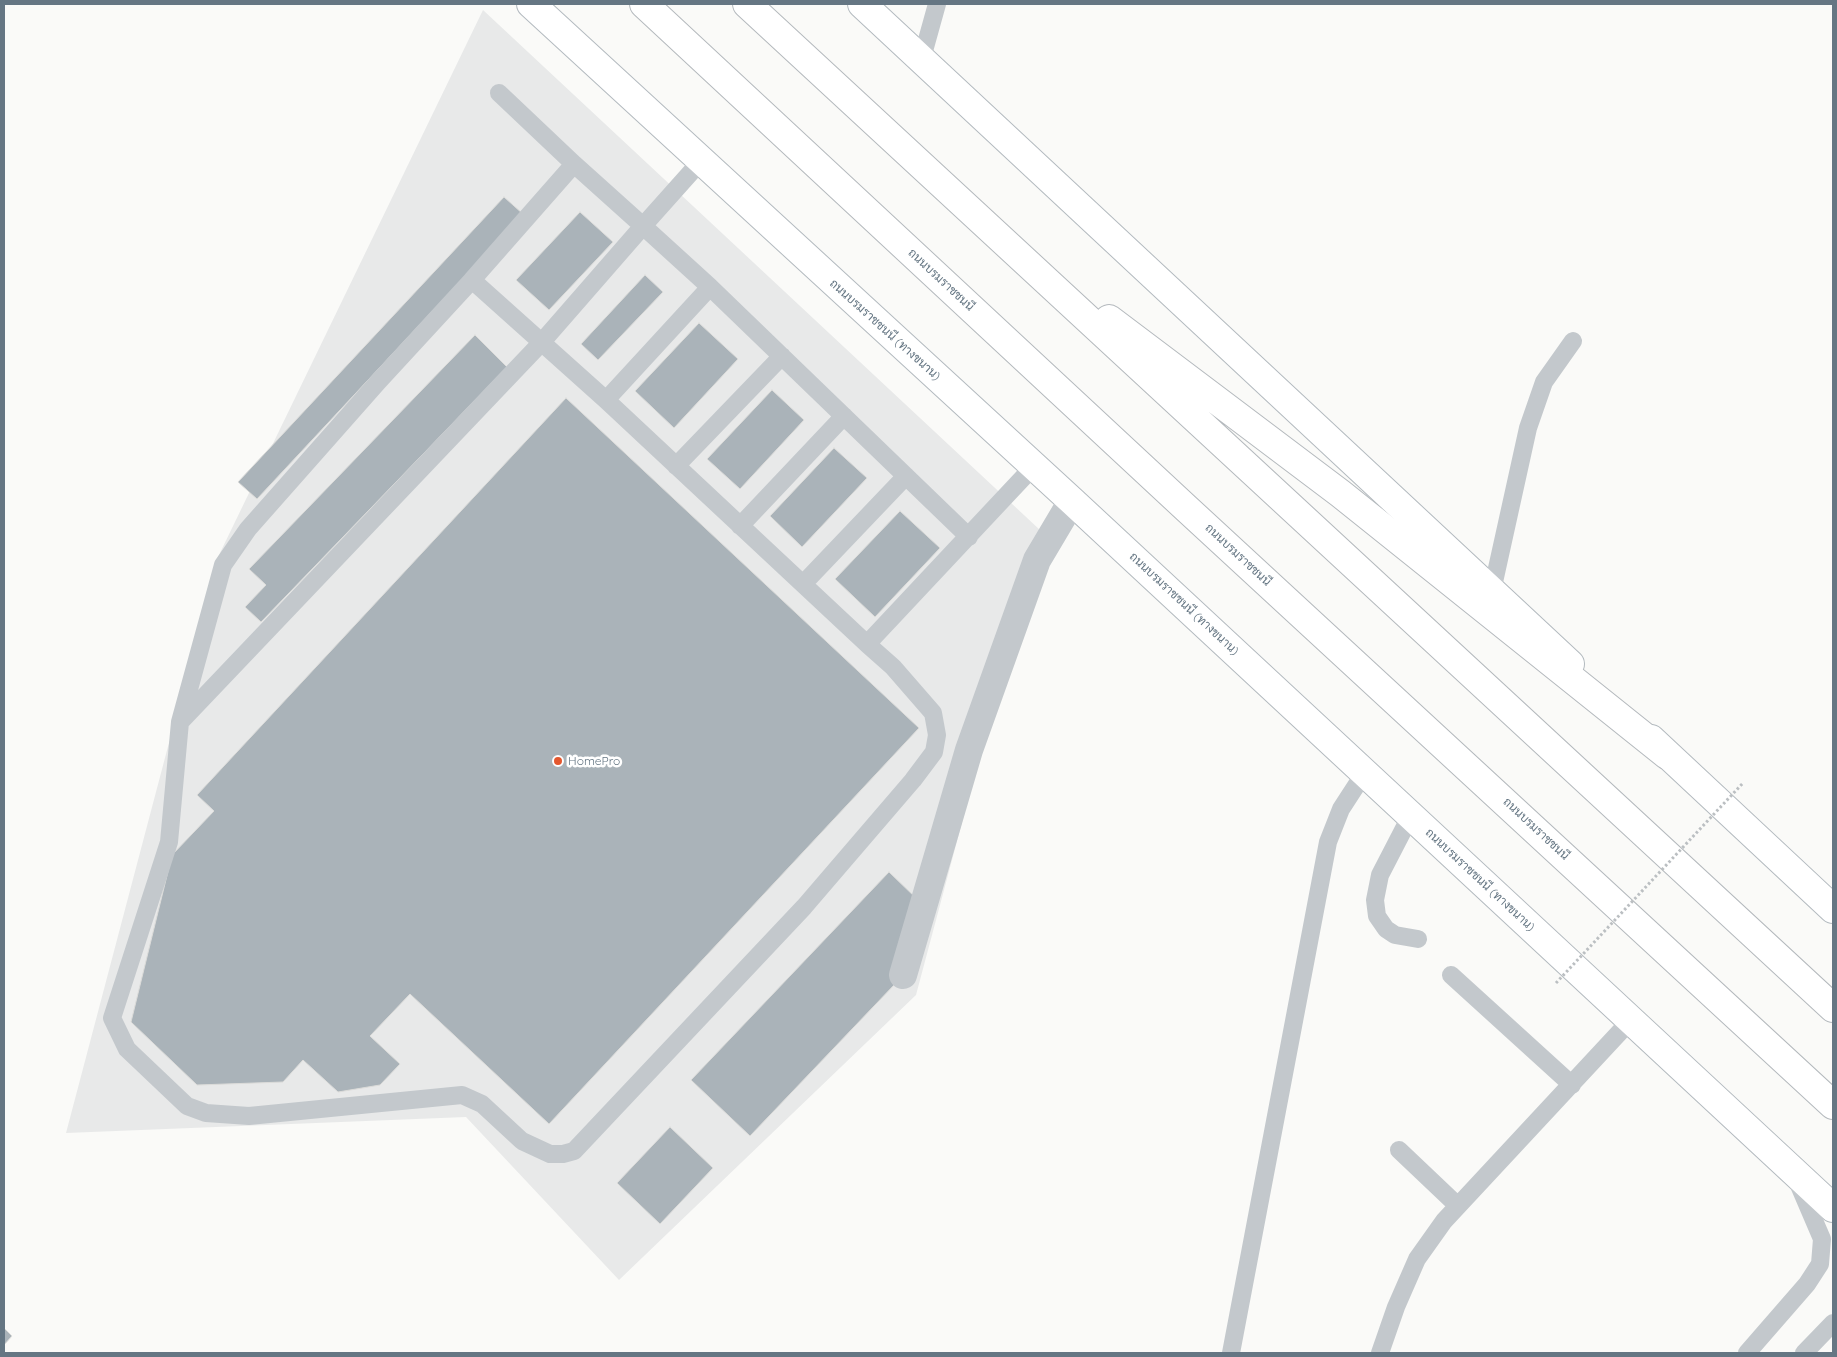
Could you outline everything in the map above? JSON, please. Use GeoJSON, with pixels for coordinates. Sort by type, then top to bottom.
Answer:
{"type":"FeatureCollection","features":[{"type":"Feature","properties":{"kind":"main road","name":"ถนนบรมราชชนนี (ทางขนาน)"},"geometry":{"type":"LineString","coordinates":[[531,4],[1072,501],[1833,1208]]}},
{"type":"Feature","properties":{"kind":"main road","name":"ถนนบรมราชชนนี"},"geometry":{"type":"LineString","coordinates":[[644,4],[1186,508],[1833,1105]]}},
{"type":"Feature","properties":{"kind":"main road"},"geometry":{"type":"LineString","coordinates":[[747,4],[1833,1008]]}},
{"type":"Feature","properties":{"kind":"main road"},"geometry":{"type":"LineString","coordinates":[[862,4],[1833,909]]}},
{"type":"Feature","properties":{"kind":"main road"},"geometry":{"type":"LineString","coordinates":[[994,232],[1341,494],[1667,755]]}},
{"type":"Feature","properties":{"kind":"street"},"geometry":{"type":"LineString","coordinates":[[903,975],[969,750],[1037,560],[1072,501]]}},
{"type":"Feature","properties":{"kind":"lane"},"geometry":{"type":"LineString","coordinates":[[922,58],[937,4]]}},
{"type":"Feature","properties":{"kind":"lane"},"geometry":{"type":"LineString","coordinates":[[499,93],[574,164],[710,287],[970,537]]}},
{"type":"Feature","properties":{"kind":"lane"},"geometry":{"type":"LineString","coordinates":[[180,722],[541,343],[701,162]]}},
{"type":"Feature","properties":{"kind":"lane"},"geometry":{"type":"LineString","coordinates":[[472,280],[606,400],[893,667],[933,714],[938,735],[934,752],[913,780],[804,907],[574,1150],[563,1154],[550,1154],[522,1142],[482,1104],[462,1095],[249,1116],[206,1113],[187,1106],[127,1049],[112,1018],[168,842],[180,722],[223,566],[248,529],[574,164]]}},
{"type":"Feature","properties":{"kind":"lane"},"geometry":{"type":"LineString","coordinates":[[606,400],[710,287]]}},
{"type":"Feature","properties":{"kind":"lane"},"geometry":{"type":"LineString","coordinates":[[1492,591],[1528,428],[1544,382],[1573,341]]}},
{"type":"Feature","properties":{"kind":"lane"},"geometry":{"type":"LineString","coordinates":[[676,466],[782,356]]}},
{"type":"Feature","properties":{"kind":"lane"},"geometry":{"type":"LineString","coordinates":[[740,526],[844,416]]}},
{"type":"Feature","properties":{"kind":"lane"},"geometry":{"type":"LineString","coordinates":[[867,644],[970,537],[1034,466]]}},
{"type":"Feature","properties":{"kind":"lane"},"geometry":{"type":"LineString","coordinates":[[803,584],[906,476]]}},
{"type":"Feature","properties":{"kind":"lane"},"geometry":{"type":"LineString","coordinates":[[1231,1353],[1328,842],[1341,809],[1365,772]]}},
{"type":"Feature","properties":{"kind":"lane"},"geometry":{"type":"LineString","coordinates":[[1411,815],[1380,875],[1375,900],[1377,916],[1386,929],[1395,936],[1418,940]]}},
{"type":"Feature","properties":{"kind":"lane"},"geometry":{"type":"LineString","coordinates":[[1451,975],[1572,1085]]}},
{"type":"Feature","properties":{"kind":"lane"},"geometry":{"type":"LineString","coordinates":[[1380,1353],[1396,1307],[1417,1259],[1458,1206],[1631,1020]]}},
{"type":"Feature","properties":{"kind":"lane"},"geometry":{"type":"LineString","coordinates":[[1399,1150],[1458,1206]]}},
{"type":"Feature","properties":{"kind":"lane"},"geometry":{"type":"LineString","coordinates":[[1746,1353],[1807,1284],[1820,1264],[1822,1239],[1800,1187],[1780,1159]]}},
{"type":"Feature","properties":{"kind":"lane"},"geometry":{"type":"LineString","coordinates":[[1804,1353],[1833,1323]]}},
{"type":"Feature","properties":{"kind":"path"},"geometry":{"type":"LineString","coordinates":[[1556,983],[1743,783]]}},
{"type":"Feature","properties":{"kind":"shaded area"},"geometry":{"type":"Polygon","coordinates":[[[483,10],[1040,530],[916,995],[619,1280],[466,1117],[66,1133],[218,557],[483,10]]]}},
{"type":"Feature","properties":{"kind":"building"},"geometry":{"type":"Polygon","coordinates":[[[504,197],[523,214],[257,499],[238,482],[504,197]]]}},
{"type":"Feature","properties":{"kind":"building"},"geometry":{"type":"Polygon","coordinates":[[[580,212],[613,242],[549,310],[516,280],[580,212]]]}},
{"type":"Feature","properties":{"kind":"building"},"geometry":{"type":"Polygon","coordinates":[[[645,275],[663,292],[598,360],[581,344],[645,275]]]}},
{"type":"Feature","properties":{"kind":"building"},"geometry":{"type":"Polygon","coordinates":[[[699,323],[738,359],[674,428],[635,391],[699,323]]]}},
{"type":"Feature","properties":{"kind":"building"},"geometry":{"type":"Polygon","coordinates":[[[475,335],[507,367],[261,622],[245,607],[266,585],[249,569],[475,335]]]}},
{"type":"Feature","properties":{"kind":"building"},"geometry":{"type":"Polygon","coordinates":[[[772,390],[804,420],[740,489],[707,459],[772,390]]]}},
{"type":"Feature","properties":{"kind":"building","name":"HomePro"},"geometry":{"type":"Polygon","coordinates":[[[566,398],[919,728],[549,1124],[410,994],[370,1036],[400,1064],[380,1085],[338,1092],[303,1060],[283,1082],[197,1085],[131,1022],[172,855],[214,811],[197,795],[566,398]]]}},
{"type":"Feature","properties":{"kind":"building"},"geometry":{"type":"Polygon","coordinates":[[[834,448],[867,478],[802,547],[770,516],[834,448]]]}},
{"type":"Feature","properties":{"kind":"building"},"geometry":{"type":"Polygon","coordinates":[[[900,511],[940,548],[875,617],[835,579],[900,511]]]}},
{"type":"Feature","properties":{"kind":"building"},"geometry":{"type":"Polygon","coordinates":[[[889,872],[918,900],[895,984],[750,1136],[691,1080],[889,872]]]}},
{"type":"Feature","properties":{"kind":"building"},"geometry":{"type":"Polygon","coordinates":[[[670,1127],[713,1168],[660,1224],[617,1183],[670,1127]]]}},
{"type":"Feature","properties":{"kind":"building"},"geometry":{"type":"Polygon","coordinates":[[[4,1328],[12,1336],[4,1345],[4,1328]]]}},
{"type":"Feature","properties":{"kind":"place","name":"HomePro"},"geometry":{"type":"Point","coordinates":[558,761]}}]}
